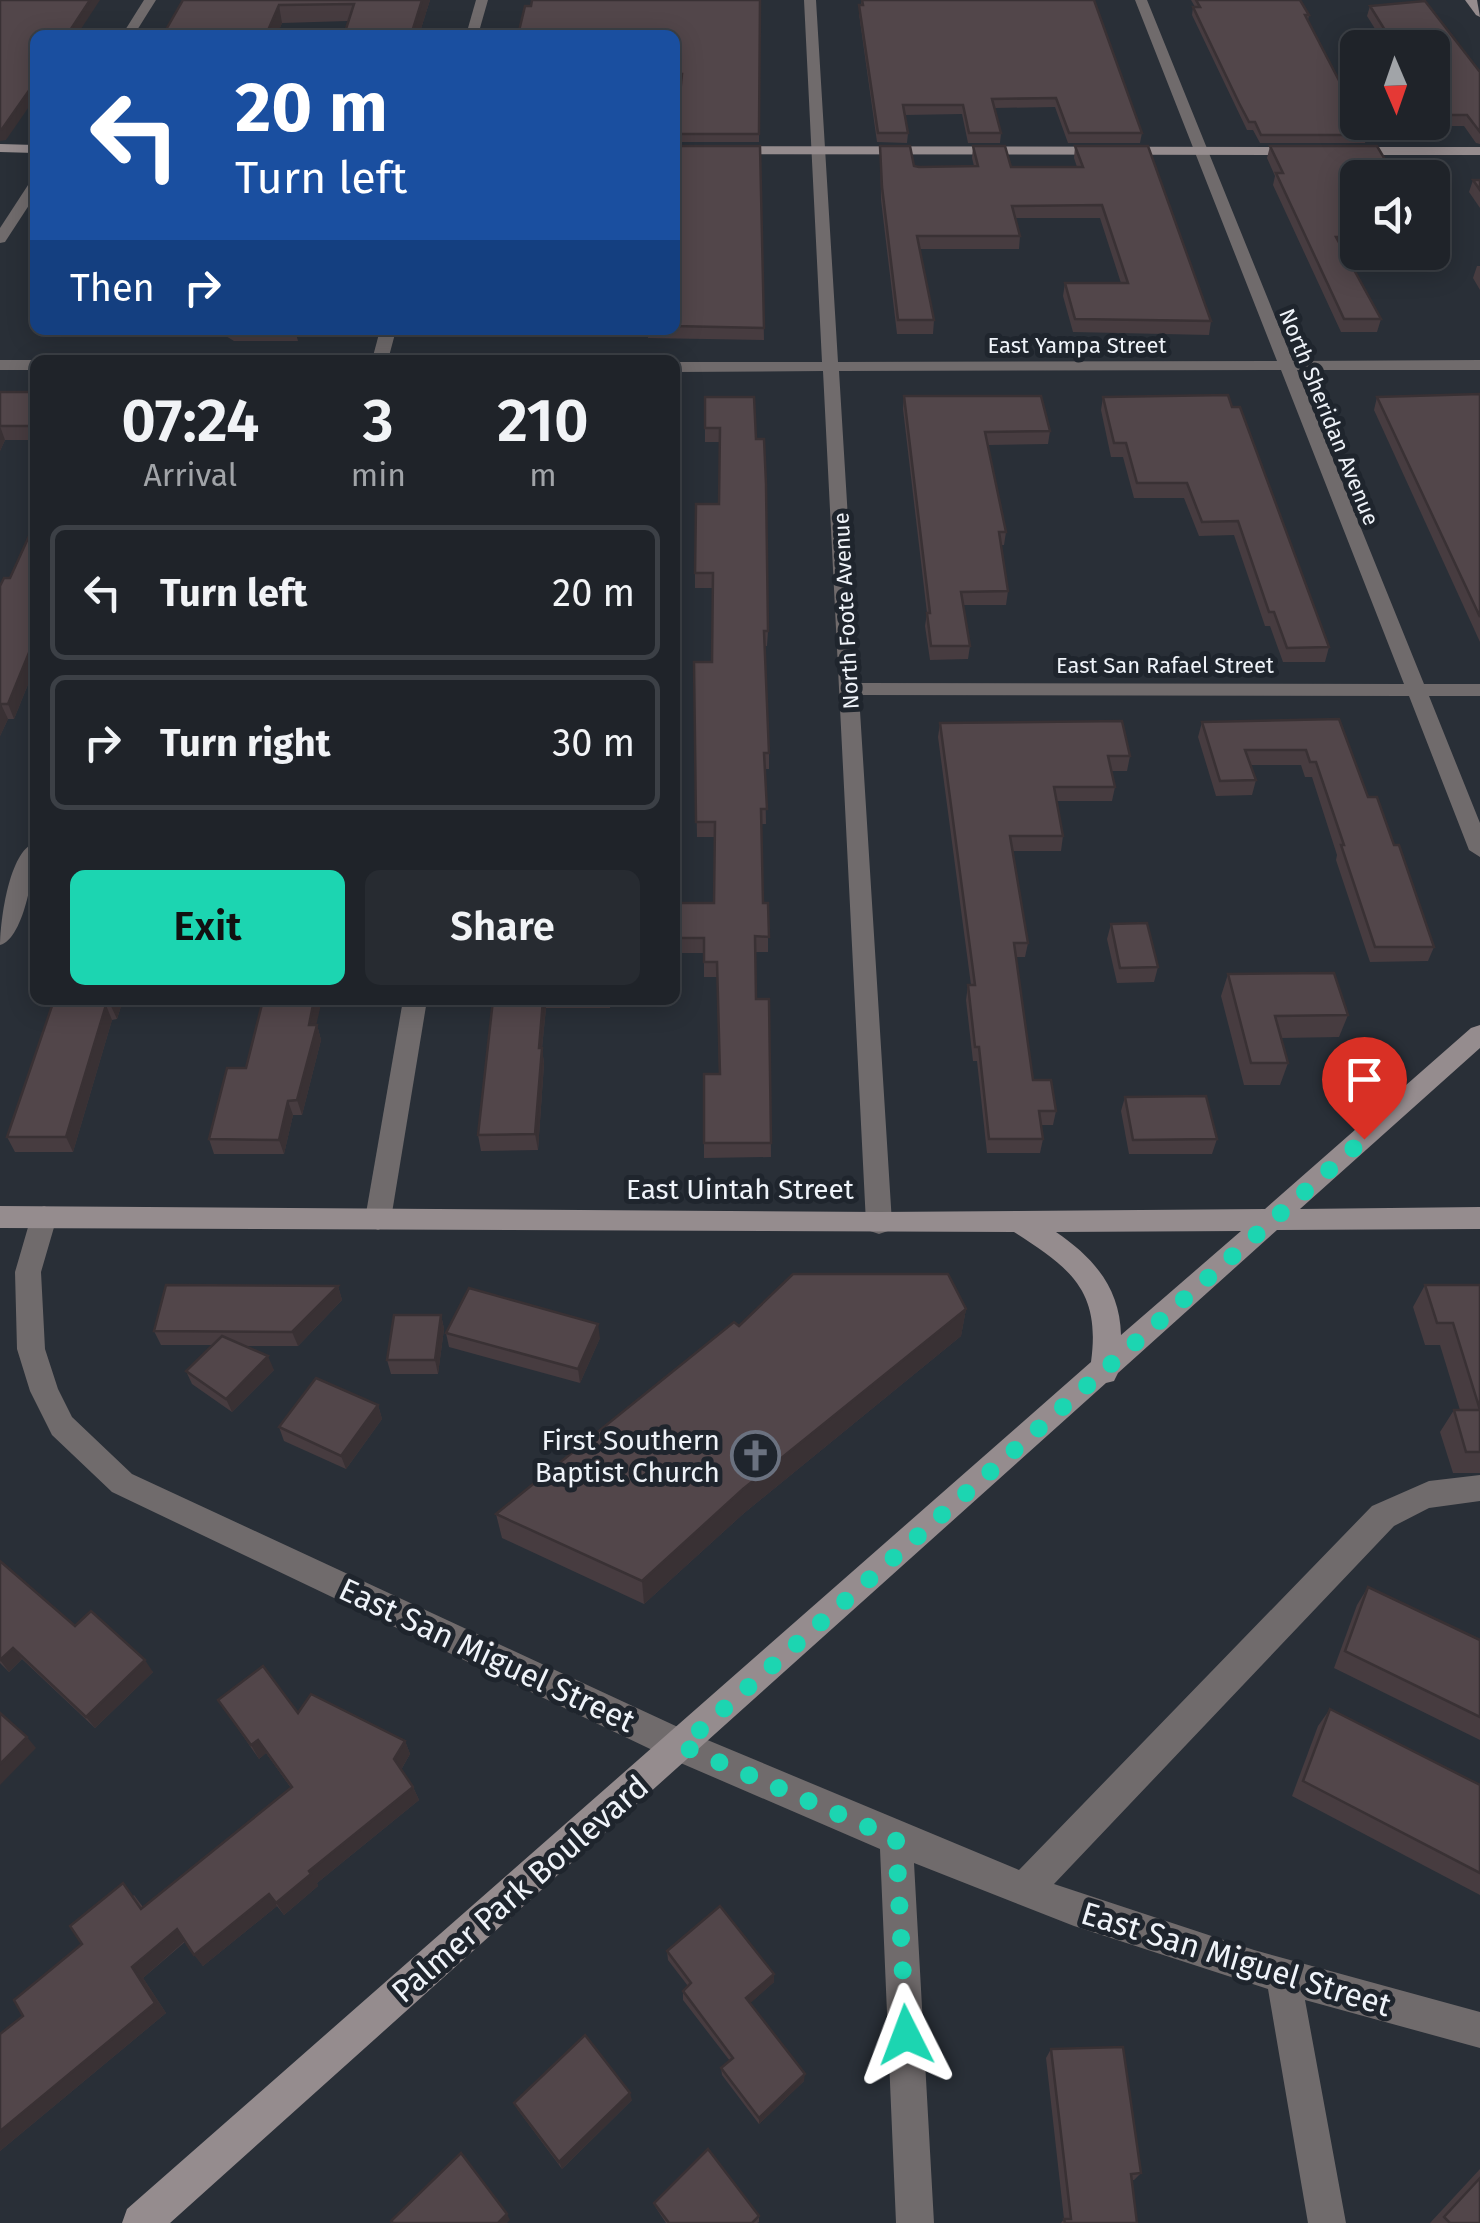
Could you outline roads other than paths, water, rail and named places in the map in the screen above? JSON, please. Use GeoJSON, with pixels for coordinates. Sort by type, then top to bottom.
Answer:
{"type":"FeatureCollection","features":[{"type":"Feature","properties":{"kind":"main road"},"geometry":{"type":"LineString","coordinates":[[1470,0],[1480,12]]}},
{"type":"Feature","properties":{"kind":"main road"},"geometry":{"type":"LineString","coordinates":[[0,148],[30,148]]}},
{"type":"Feature","properties":{"kind":"main road"},"geometry":{"type":"LineString","coordinates":[[680,150],[1310,151]]}},
{"type":"Feature","properties":{"kind":"main road"},"geometry":{"type":"LineString","coordinates":[[1330,151],[1480,151]]}},
{"type":"Feature","properties":{"kind":"main road","name":"Palmer Park Boulevard"},"geometry":{"type":"LineString","coordinates":[[140,2223],[1104,1372],[1480,1034]]}},
{"type":"Feature","properties":{"kind":"main road","name":"East Uintah Street"},"geometry":{"type":"LineString","coordinates":[[0,1217],[879,1222],[1480,1218]]}},
{"type":"Feature","properties":{"kind":"main road"},"geometry":{"type":"LineString","coordinates":[[1019,1222],[1070,1255],[1097,1281],[1109,1345],[1104,1372]]}},
{"type":"Feature","properties":{"kind":"street"},"geometry":{"type":"LineString","coordinates":[[131,30],[150,0]]}},
{"type":"Feature","properties":{"kind":"street"},"geometry":{"type":"LineString","coordinates":[[473,30],[482,0]]}},
{"type":"Feature","properties":{"kind":"street","name":"North Foote Avenue"},"geometry":{"type":"LineString","coordinates":[[810,0],[879,1222]]}},
{"type":"Feature","properties":{"kind":"street","name":"North Sheridan Avenue"},"geometry":{"type":"LineString","coordinates":[[1141,0],[1480,850]]}},
{"type":"Feature","properties":{"kind":"street"},"geometry":{"type":"LineString","coordinates":[[0,239],[30,192]]}},
{"type":"Feature","properties":{"kind":"street"},"geometry":{"type":"LineString","coordinates":[[0,365],[30,365]]}},
{"type":"Feature","properties":{"kind":"street","name":"East Yampa Street"},"geometry":{"type":"LineString","coordinates":[[680,367],[1480,366]]}},
{"type":"Feature","properties":{"kind":"street","name":"East San Rafael Street"},"geometry":{"type":"LineString","coordinates":[[850,689],[1480,690]]}},
{"type":"Feature","properties":{"kind":"street"},"geometry":{"type":"LineString","coordinates":[[0,937],[30,862]]}},
{"type":"Feature","properties":{"kind":"street"},"geometry":{"type":"LineString","coordinates":[[378,1219],[414,1005]]}},
{"type":"Feature","properties":{"kind":"street","name":"East San Miguel Street"},"geometry":{"type":"LineString","coordinates":[[44,1218],[28,1272],[31,1349],[44,1390],[62,1426],[122,1483],[682,1746],[896,1839],[1025,1890],[1283,1976],[1480,2030]]}},
{"type":"Feature","properties":{"kind":"street"},"geometry":{"type":"LineString","coordinates":[[1025,1890],[1383,1516],[1410,1498],[1440,1489],[1480,1488]]}},
{"type":"Feature","properties":{"kind":"street"},"geometry":{"type":"LineString","coordinates":[[896,1839],[915,2223]]}},
{"type":"Feature","properties":{"kind":"street"},"geometry":{"type":"LineString","coordinates":[[1283,1976],[1327,2223]]}},
{"type":"Feature","properties":{"kind":"place","name":"First Southern Baptist Church"},"geometry":{"type":"Point","coordinates":[755,1456]}}]}
